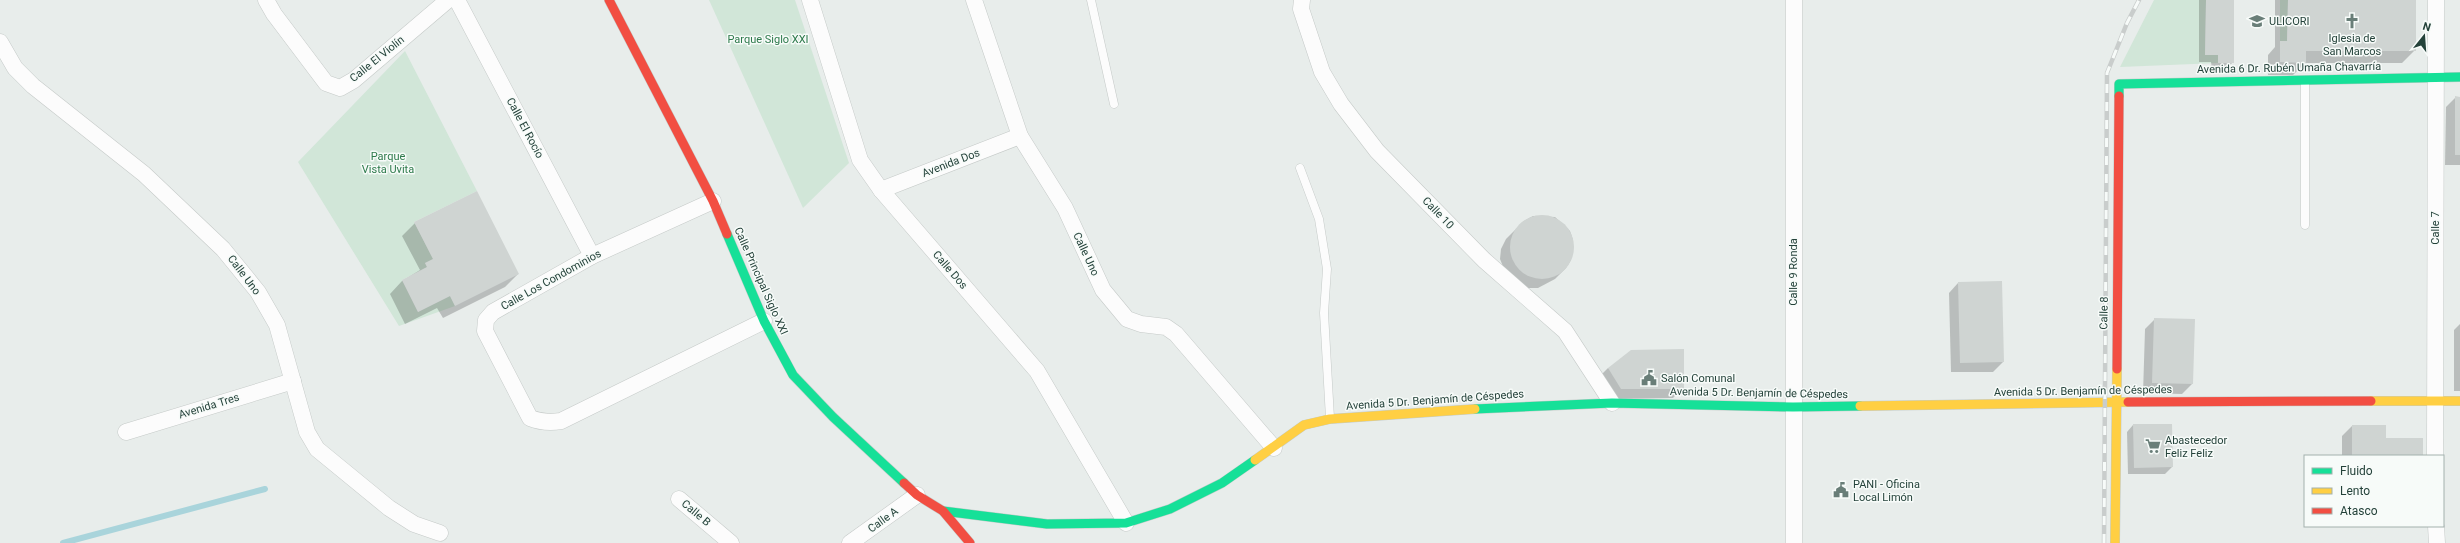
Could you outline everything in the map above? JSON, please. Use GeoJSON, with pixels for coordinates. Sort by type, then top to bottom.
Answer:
{"type":"FeatureCollection","features":[{"type":"Feature","properties":{"kind":"street","name":"Calle El Violín"},"geometry":{"type":"LineString","coordinates":[[266,0],[274,14],[326,83],[340,88],[354,80],[448,0]]}},
{"type":"Feature","properties":{"kind":"street","name":"Calle El Rocío"},"geometry":{"type":"LineString","coordinates":[[457,0],[592,256]]}},
{"type":"Feature","properties":{"kind":"street","name":"Calle Principal Siglo XXI"},"geometry":{"type":"LineString","coordinates":[[609,0],[713,201],[764,321],[793,375],[833,417],[917,495],[943,511],[970,543]]}},
{"type":"Feature","properties":{"kind":"street","name":"Calle Dos"},"geometry":{"type":"LineString","coordinates":[[810,0],[860,160],[882,190],[1037,371],[1126,523]]}},
{"type":"Feature","properties":{"kind":"street","name":"Calle Uno"},"geometry":{"type":"LineString","coordinates":[[974,0],[1020,136],[1065,208],[1103,290],[1127,318],[1141,324],[1166,327],[1176,334],[1274,448]]}},
{"type":"Feature","properties":{"kind":"street","name":"Calle 10"},"geometry":{"type":"LineString","coordinates":[[1302,0],[1301,9],[1322,72],[1341,104],[1377,151],[1484,260],[1565,331],[1612,403]]}},
{"type":"Feature","properties":{"kind":"street","name":"Calle 9 Ronda"},"geometry":{"type":"LineString","coordinates":[[1794,0],[1794,543]]}},
{"type":"Feature","properties":{"kind":"street","name":"Calle 7"},"geometry":{"type":"LineString","coordinates":[[2436,0],[2436,455]]}},
{"type":"Feature","properties":{"kind":"street","name":"Calle Uno"},"geometry":{"type":"LineString","coordinates":[[0,42],[15,68],[33,86],[144,174],[223,249],[258,292],[277,325],[307,432],[317,449],[389,508],[414,524],[440,533]]}},
{"type":"Feature","properties":{"kind":"street","name":"Avenida 6 Dr. Rubén Umaña Chavarría"},"geometry":{"type":"LineString","coordinates":[[2119,84],[2460,77]]}},
{"type":"Feature","properties":{"kind":"street","name":"Calle 8"},"geometry":{"type":"LineString","coordinates":[[2115,543],[2115,402],[2119,84]]}},
{"type":"Feature","properties":{"kind":"street","name":"Avenida Dos"},"geometry":{"type":"LineString","coordinates":[[882,190],[1020,136]]}},
{"type":"Feature","properties":{"kind":"street","name":"Calle Los Condominios"},"geometry":{"type":"LineString","coordinates":[[713,201],[592,256],[493,312],[486,320],[485,331],[530,418],[539,422],[560,421],[764,321]]}},
{"type":"Feature","properties":{"kind":"street","name":"Avenida Tres"},"geometry":{"type":"LineString","coordinates":[[126,432],[293,381]]}},
{"type":"Feature","properties":{"kind":"street","name":"Avenida 5 Dr. Benjamín de Céspedes"},"geometry":{"type":"LineString","coordinates":[[943,511],[1048,524],[1126,523],[1170,509],[1222,483],[1274,448],[1304,425],[1330,419],[1440,410],[1612,403],[1793,407],[2115,402],[2460,401]]}},
{"type":"Feature","properties":{"kind":"street","name":"Calle A"},"geometry":{"type":"LineString","coordinates":[[850,543],[917,495]]}},
{"type":"Feature","properties":{"kind":"street","name":"Calle B"},"geometry":{"type":"LineString","coordinates":[[678,498],[731,543]]}},
{"type":"Feature","properties":{"kind":"street"},"geometry":{"type":"LineString","coordinates":[[2436,527],[2437,543]]}},
{"type":"Feature","properties":{"kind":"lane"},"geometry":{"type":"LineString","coordinates":[[1091,0],[1114,104]]}},
{"type":"Feature","properties":{"kind":"lane"},"geometry":{"type":"LineString","coordinates":[[2305,80],[2305,225]]}},
{"type":"Feature","properties":{"kind":"lane"},"geometry":{"type":"LineString","coordinates":[[1300,168],[1319,220],[1327,269],[1324,313],[1330,419]]}},
{"type":"Feature","properties":{"kind":"green space","name":"Parque Siglo XXI"},"geometry":{"type":"Polygon","coordinates":[[[709,0],[795,0],[849,163],[803,208],[709,0]]]}},
{"type":"Feature","properties":{"kind":"green space"},"geometry":{"type":"Polygon","coordinates":[[[2154,0],[2206,0],[2205,55],[2218,55],[2218,63],[2120,67],[2154,0]]]}},
{"type":"Feature","properties":{"kind":"green space"},"geometry":{"type":"Polygon","coordinates":[[[2280,0],[2288,0],[2287,41],[2280,41],[2280,0]]]}},
{"type":"Feature","properties":{"kind":"green space","name":"Parque Vista Uvita"},"geometry":{"type":"Polygon","coordinates":[[[405,51],[477,191],[414,222],[433,259],[425,263],[427,267],[402,280],[418,312],[450,296],[455,306],[399,326],[298,162],[405,51]]]}},
{"type":"Feature","properties":{"kind":"building"},"geometry":{"type":"Polygon","coordinates":[[[2206,0],[2234,0],[2234,63],[2218,63],[2218,55],[2205,55],[2206,0]]]}},
{"type":"Feature","properties":{"kind":"building","name":"Iglesia de San Marcos"},"geometry":{"type":"Polygon","coordinates":[[[2288,0],[2416,0],[2416,51],[2306,51],[2306,63],[2280,62],[2280,41],[2287,41],[2288,0]]]}},
{"type":"Feature","properties":{"kind":"building"},"geometry":{"type":"Polygon","coordinates":[[[2455,96],[2460,97],[2460,155],[2455,155],[2455,96]]]}},
{"type":"Feature","properties":{"kind":"building"},"geometry":{"type":"Polygon","coordinates":[[[477,191],[519,274],[455,306],[450,296],[418,312],[402,280],[427,267],[425,263],[433,259],[414,222],[477,191]]]}},
{"type":"Feature","properties":{"kind":"building"},"geometry":{"type":"Polygon","coordinates":[[[1536,215],[1548,215],[1565,224],[1572,235],[1574,247],[1572,259],[1565,270],[1548,279],[1536,279],[1524,274],[1515,265],[1510,253],[1510,241],[1515,229],[1524,220],[1536,215]]]}},
{"type":"Feature","properties":{"kind":"building"},"geometry":{"type":"Polygon","coordinates":[[[2002,281],[2004,362],[1960,363],[1958,282],[2002,281]]]}},
{"type":"Feature","properties":{"kind":"building"},"geometry":{"type":"Polygon","coordinates":[[[2154,318],[2195,319],[2193,384],[2152,383],[2154,318]]]}},
{"type":"Feature","properties":{"kind":"building","name":"Salón Comunal"},"geometry":{"type":"Polygon","coordinates":[[[1684,349],[1684,389],[1621,389],[1608,368],[1631,350],[1684,349]]]}},
{"type":"Feature","properties":{"kind":"building","name":"Abastecedor Feliz Feliz"},"geometry":{"type":"Polygon","coordinates":[[[2133,424],[2172,424],[2173,467],[2134,468],[2133,424]]]}},
{"type":"Feature","properties":{"kind":"building"},"geometry":{"type":"Polygon","coordinates":[[[2352,425],[2386,425],[2386,438],[2423,438],[2423,455],[2352,455],[2352,425]]]}},
{"type":"Feature","properties":{"kind":"waterway"},"geometry":{"type":"LineString","coordinates":[[63,543],[265,489]]}},
{"type":"Feature","properties":{"kind":"railway"},"geometry":{"type":"LineString","coordinates":[[2104,543],[2107,73],[2127,23],[2139,0]]}},
{"type":"Feature","properties":{"kind":"traffic: fast"},"geometry":{"type":"LineString","coordinates":[[2119,96],[2119,84],[2460,77]]}},
{"type":"Feature","properties":{"kind":"traffic: fast"},"geometry":{"type":"LineString","coordinates":[[727,234],[764,321],[793,375],[833,417],[904,483]]}},
{"type":"Feature","properties":{"kind":"traffic: fast"},"geometry":{"type":"LineString","coordinates":[[1475,409],[1612,403],[1793,407],[1860,406]]}},
{"type":"Feature","properties":{"kind":"traffic: fast"},"geometry":{"type":"LineString","coordinates":[[943,511],[1047,524],[1126,523],[1170,509],[1222,483],[1255,460]]}},
{"type":"Feature","properties":{"kind":"traffic: slow"},"geometry":{"type":"LineString","coordinates":[[2115,543],[2117,369]]}},
{"type":"Feature","properties":{"kind":"traffic: slow"},"geometry":{"type":"LineString","coordinates":[[2371,401],[2460,401]]}},
{"type":"Feature","properties":{"kind":"traffic: slow"},"geometry":{"type":"LineString","coordinates":[[1860,406],[2128,402]]}},
{"type":"Feature","properties":{"kind":"traffic: slow"},"geometry":{"type":"LineString","coordinates":[[1255,460],[1304,425],[1330,419],[1475,409]]}},
{"type":"Feature","properties":{"kind":"traffic: jam"},"geometry":{"type":"LineString","coordinates":[[609,0],[713,201],[727,234]]}},
{"type":"Feature","properties":{"kind":"traffic: jam"},"geometry":{"type":"LineString","coordinates":[[2117,369],[2119,96]]}},
{"type":"Feature","properties":{"kind":"traffic: jam"},"geometry":{"type":"LineString","coordinates":[[2128,402],[2371,401]]}},
{"type":"Feature","properties":{"kind":"traffic: jam"},"geometry":{"type":"LineString","coordinates":[[904,483],[917,495],[943,511],[970,543]]}},
{"type":"Feature","properties":{"kind":"place","name":"ULICORI"},"geometry":{"type":"Point","coordinates":[2257,21]}},
{"type":"Feature","properties":{"kind":"place","name":"Iglesia de San Marcos"},"geometry":{"type":"Point","coordinates":[2352,21]}},
{"type":"Feature","properties":{"kind":"place","name":"Salón Comunal"},"geometry":{"type":"Point","coordinates":[1649,378]}},
{"type":"Feature","properties":{"kind":"place","name":"Abastecedor Feliz Feliz"},"geometry":{"type":"Point","coordinates":[2153,446]}},
{"type":"Feature","properties":{"kind":"place","name":"PANI - Oficina Local Limón"},"geometry":{"type":"Point","coordinates":[1841,490]}}]}
